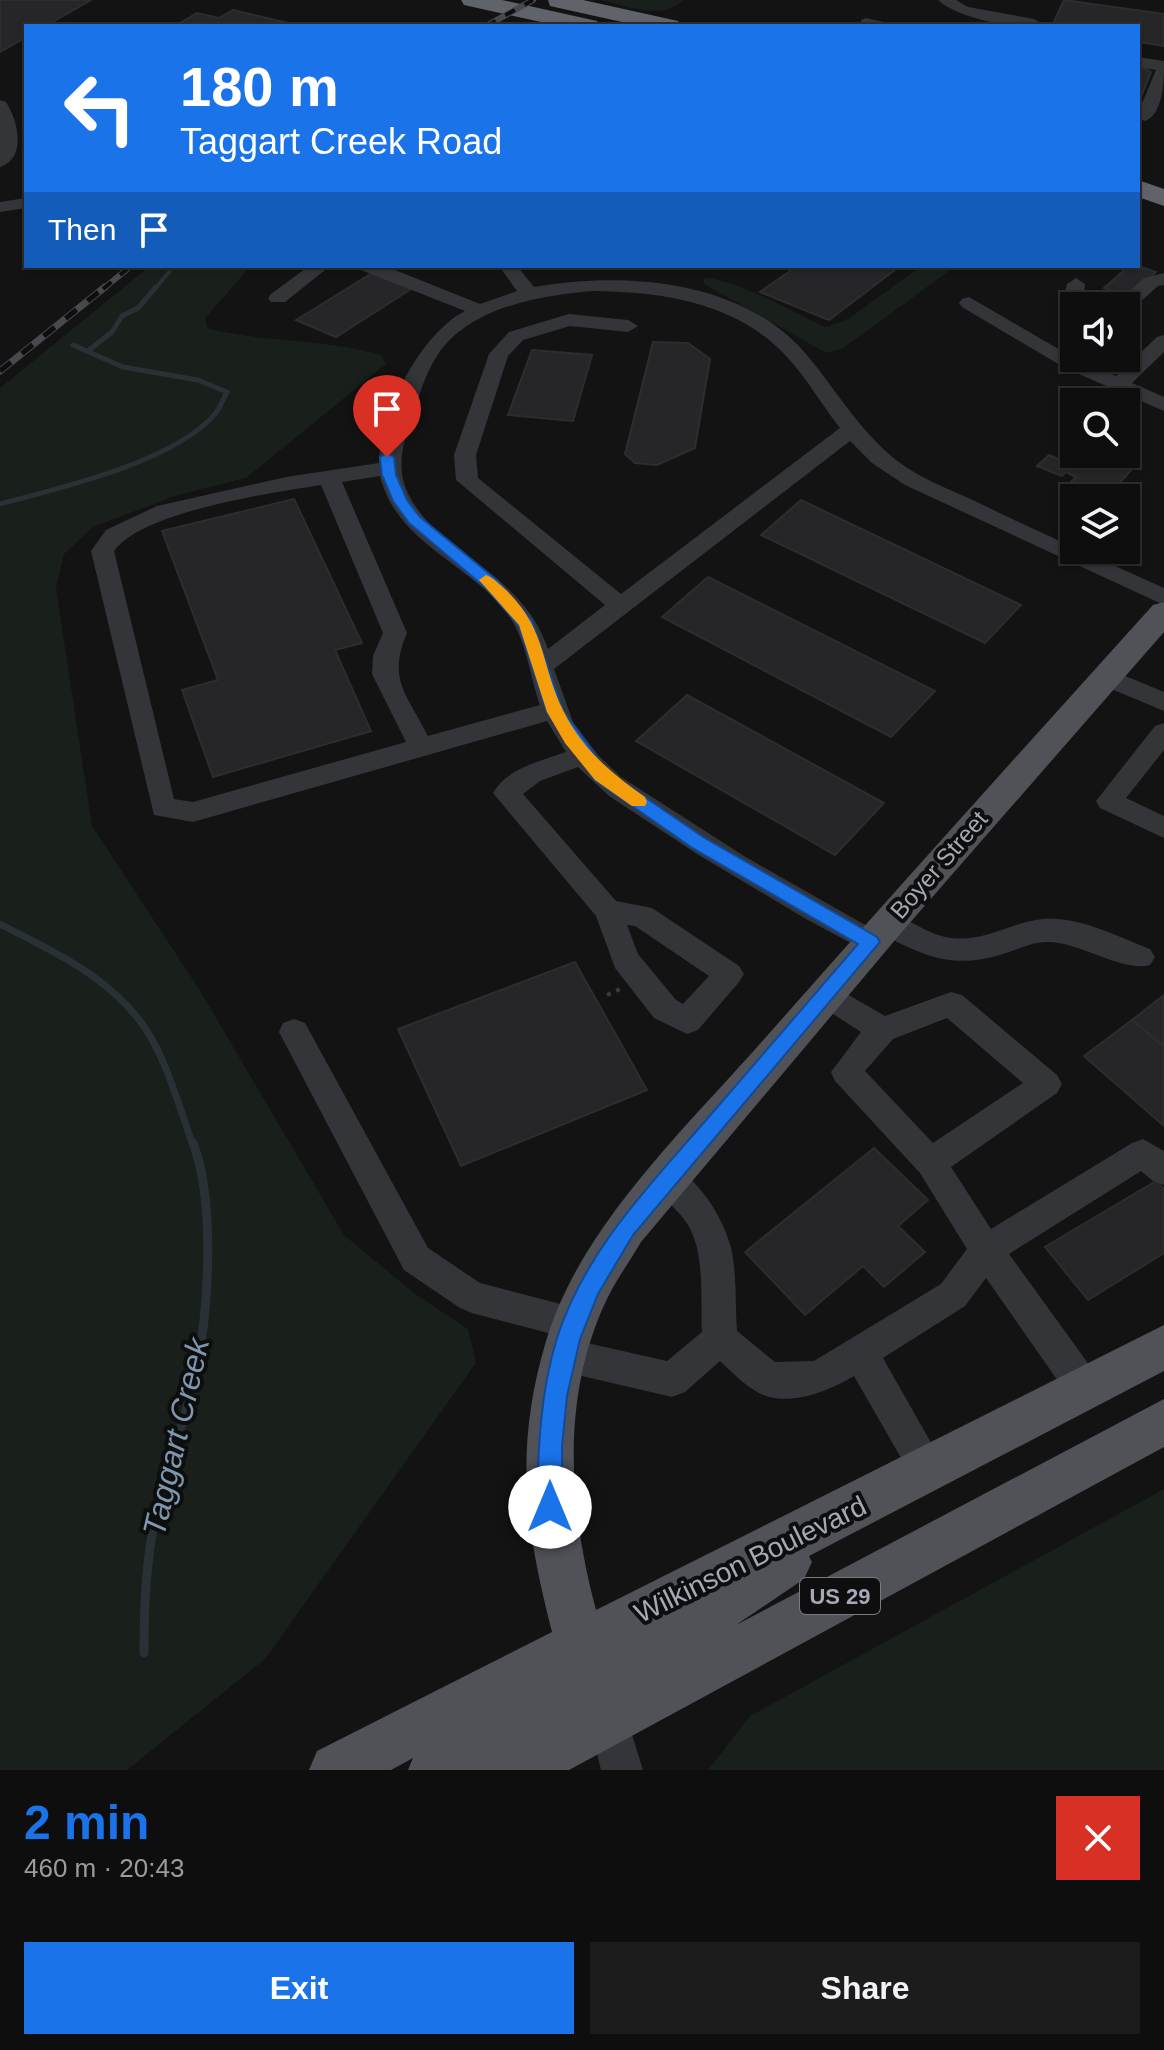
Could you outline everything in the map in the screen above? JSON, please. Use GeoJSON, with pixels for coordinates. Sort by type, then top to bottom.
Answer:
{"type":"FeatureCollection","features":[{"type":"Feature","properties":{"kind":"highway"},"geometry":{"type":"LineString","coordinates":[[472,0],[580,24]]}},
{"type":"Feature","properties":{"kind":"highway"},"geometry":{"type":"LineString","coordinates":[[555,0],[662,24]]}},
{"type":"Feature","properties":{"kind":"highway"},"geometry":{"type":"LineString","coordinates":[[1140,165],[1164,173]]}},
{"type":"Feature","properties":{"kind":"highway"},"geometry":{"type":"LineString","coordinates":[[1140,189],[1164,198]]}},
{"type":"Feature","properties":{"kind":"main road","name":"Boyer Street"},"geometry":{"type":"LineString","coordinates":[[580,1643],[558,1560],[550,1507],[550,1446],[570,1339],[589,1288],[626,1228],[667,1179],[879,933],[1164,612]]}},
{"type":"Feature","properties":{"kind":"main road","name":"Wilkinson Boulevard"},"geometry":{"type":"LineString","coordinates":[[336,1770],[580,1643],[924,1474],[1164,1347]]}},
{"type":"Feature","properties":{"kind":"main road","name":"US 29"},"geometry":{"type":"LineString","coordinates":[[516,1770],[1164,1422]]}},
{"type":"Feature","properties":{"kind":"main road"},"geometry":{"type":"LineString","coordinates":[[609,1720],[609,1686],[616,1673],[924,1474]]}},
{"type":"Feature","properties":{"kind":"main road"},"geometry":{"type":"LineString","coordinates":[[435,1770],[461,1757],[565,1689],[580,1643]]}},
{"type":"Feature","properties":{"kind":"street"},"geometry":{"type":"LineString","coordinates":[[945,0],[964,11],[1034,24]]}},
{"type":"Feature","properties":{"kind":"street"},"geometry":{"type":"LineString","coordinates":[[866,23],[872,24]]}},
{"type":"Feature","properties":{"kind":"street"},"geometry":{"type":"LineString","coordinates":[[1140,62],[1164,68],[1141,115],[1164,122]]}},
{"type":"Feature","properties":{"kind":"street"},"geometry":{"type":"LineString","coordinates":[[0,105],[10,121],[13,135],[0,162]]}},
{"type":"Feature","properties":{"kind":"street"},"geometry":{"type":"LineString","coordinates":[[278,298],[318,268]]}},
{"type":"Feature","properties":{"kind":"street"},"geometry":{"type":"LineString","coordinates":[[373,268],[482,312]]}},
{"type":"Feature","properties":{"kind":"street"},"geometry":{"type":"LineString","coordinates":[[509,268],[514,278],[531,295]]}},
{"type":"Feature","properties":{"kind":"street"},"geometry":{"type":"LineString","coordinates":[[1140,957],[1068,931],[1042,929],[983,949],[942,949],[925,945],[879,933],[697,842],[601,776],[554,710],[527,624],[493,585],[414,520],[400,501],[387,457],[420,366],[443,336],[482,312],[585,276],[693,296],[719,304],[759,323],[798,357],[849,431],[898,472],[1004,526],[1164,597]]}},
{"type":"Feature","properties":{"kind":"street"},"geometry":{"type":"LineString","coordinates":[[1140,292],[1151,282],[1164,279]]}},
{"type":"Feature","properties":{"kind":"street"},"geometry":{"type":"LineString","coordinates":[[1075,292],[1076,284]]}},
{"type":"Feature","properties":{"kind":"street"},"geometry":{"type":"LineString","coordinates":[[969,303],[1072,364],[1164,405]]}},
{"type":"Feature","properties":{"kind":"street"},"geometry":{"type":"LineString","coordinates":[[621,606],[467,480],[465,455],[499,354],[516,336],[569,320],[628,326]]}},
{"type":"Feature","properties":{"kind":"street"},"geometry":{"type":"LineString","coordinates":[[1118,385],[1159,361],[1164,341]]}},
{"type":"Feature","properties":{"kind":"street"},"geometry":{"type":"LineString","coordinates":[[542,666],[849,431]]}},
{"type":"Feature","properties":{"kind":"street"},"geometry":{"type":"LineString","coordinates":[[389,468],[165,511],[114,535],[102,551],[163,808],[193,812],[554,710]]}},
{"type":"Feature","properties":{"kind":"street"},"geometry":{"type":"LineString","coordinates":[[329,478],[395,633],[385,656],[384,674],[421,747]]}},
{"type":"Feature","properties":{"kind":"street"},"geometry":{"type":"LineString","coordinates":[[1106,677],[1164,702]]}},
{"type":"Feature","properties":{"kind":"street"},"geometry":{"type":"LineString","coordinates":[[1164,732],[1109,801],[1164,828]]}},
{"type":"Feature","properties":{"kind":"street"},"geometry":{"type":"LineString","coordinates":[[585,755],[531,774],[506,793],[608,911]]}},
{"type":"Feature","properties":{"kind":"street"},"geometry":{"type":"LineString","coordinates":[[826,994],[882,1030]]}},
{"type":"Feature","properties":{"kind":"street"},"geometry":{"type":"LineString","coordinates":[[931,1163],[1046,1084],[951,1004],[882,1030],[846,1072],[931,1163],[986,1250],[1085,1389]]}},
{"type":"Feature","properties":{"kind":"street"},"geometry":{"type":"LineString","coordinates":[[294,1032],[416,1259],[472,1297],[672,1380],[720,1339]]}},
{"type":"Feature","properties":{"kind":"street"},"geometry":{"type":"LineString","coordinates":[[667,1179],[699,1213],[714,1248],[720,1339],[769,1380],[818,1378],[860,1353],[953,1295],[986,1250],[1143,1153],[1164,1171]]}},
{"type":"Feature","properties":{"kind":"street"},"geometry":{"type":"LineString","coordinates":[[860,1353],[924,1474]]}},
{"type":"Feature","properties":{"kind":"street"},"geometry":{"type":"LineString","coordinates":[[609,1720],[622,1770]]}},
{"type":"Feature","properties":{"kind":"shaded area"},"geometry":{"type":"Polygon","coordinates":[[[600,0],[684,0],[665,10],[655,11],[600,0]]]}},
{"type":"Feature","properties":{"kind":"shaded area"},"geometry":{"type":"Polygon","coordinates":[[[148,268],[249,268],[205,318],[207,328],[359,350],[381,355],[386,364],[246,478],[175,496],[93,527],[64,554],[56,588],[92,826],[199,989],[344,1235],[414,1293],[468,1329],[476,1363],[265,1659],[127,1770],[0,1770],[0,388],[148,268]]]}},
{"type":"Feature","properties":{"kind":"shaded area"},"geometry":{"type":"Polygon","coordinates":[[[918,268],[953,268],[842,349],[826,353],[704,284],[703,279],[714,279],[745,289],[825,327],[847,320],[918,268]]]}},
{"type":"Feature","properties":{"kind":"shaded area"},"geometry":{"type":"Polygon","coordinates":[[[1164,1489],[1164,1770],[708,1770],[750,1716],[1164,1489]]]}},
{"type":"Feature","properties":{"kind":"building"},"geometry":{"type":"Polygon","coordinates":[[[0,0],[91,0],[49,24],[24,24],[24,38],[0,52],[0,0]]]}},
{"type":"Feature","properties":{"kind":"building"},"geometry":{"type":"Polygon","coordinates":[[[1064,0],[1164,14],[1164,46],[1140,42],[1140,24],[1053,24],[1064,0]]]}},
{"type":"Feature","properties":{"kind":"building"},"geometry":{"type":"Polygon","coordinates":[[[233,10],[288,23],[178,24],[197,13],[219,18],[233,10]]]}},
{"type":"Feature","properties":{"kind":"building"},"geometry":{"type":"Polygon","coordinates":[[[1140,66],[1151,72],[1140,100],[1140,66]]]}},
{"type":"Feature","properties":{"kind":"building"},"geometry":{"type":"Polygon","coordinates":[[[1140,267],[1156,272],[1134,292],[1115,292],[1104,288],[1127,268],[1140,267]]]}},
{"type":"Feature","properties":{"kind":"building"},"geometry":{"type":"Polygon","coordinates":[[[794,268],[897,268],[829,320],[760,292],[794,268]]]}},
{"type":"Feature","properties":{"kind":"building"},"geometry":{"type":"Polygon","coordinates":[[[372,273],[411,289],[336,337],[296,320],[372,273]]]}},
{"type":"Feature","properties":{"kind":"building"},"geometry":{"type":"Polygon","coordinates":[[[653,342],[688,343],[710,359],[695,448],[657,465],[635,463],[625,454],[653,342]]]}},
{"type":"Feature","properties":{"kind":"building"},"geometry":{"type":"Polygon","coordinates":[[[532,350],[592,355],[573,421],[508,415],[532,350]]]}},
{"type":"Feature","properties":{"kind":"building"},"geometry":{"type":"Polygon","coordinates":[[[1049,455],[1060,460],[1060,468],[1133,468],[1119,484],[1072,484],[1070,483],[1076,477],[1066,472],[1062,476],[1037,466],[1049,455]]]}},
{"type":"Feature","properties":{"kind":"building"},"geometry":{"type":"Polygon","coordinates":[[[294,499],[362,643],[335,650],[371,731],[213,777],[182,690],[218,680],[162,531],[294,499]]]}},
{"type":"Feature","properties":{"kind":"building"},"geometry":{"type":"Polygon","coordinates":[[[801,500],[1021,605],[985,643],[761,535],[801,500]]]}},
{"type":"Feature","properties":{"kind":"building"},"geometry":{"type":"Polygon","coordinates":[[[708,577],[935,691],[891,737],[662,617],[708,577]]]}},
{"type":"Feature","properties":{"kind":"building"},"geometry":{"type":"Polygon","coordinates":[[[687,695],[884,803],[835,855],[636,741],[687,695]]]}},
{"type":"Feature","properties":{"kind":"building"},"geometry":{"type":"Polygon","coordinates":[[[575,962],[647,1090],[461,1166],[398,1029],[575,962]]]}},
{"type":"Feature","properties":{"kind":"building"},"geometry":{"type":"Polygon","coordinates":[[[1164,995],[1164,1047],[1132,1020],[1164,995]]]}},
{"type":"Feature","properties":{"kind":"building"},"geometry":{"type":"Polygon","coordinates":[[[1132,1020],[1164,1047],[1164,1126],[1084,1056],[1132,1020]]]}},
{"type":"Feature","properties":{"kind":"building"},"geometry":{"type":"Polygon","coordinates":[[[874,1148],[928,1200],[898,1226],[925,1252],[884,1287],[863,1266],[805,1315],[745,1252],[874,1148]]]}},
{"type":"Feature","properties":{"kind":"building"},"geometry":{"type":"Polygon","coordinates":[[[1156,1181],[1164,1189],[1164,1253],[1088,1300],[1045,1247],[1156,1181]]]}},
{"type":"Feature","properties":{"kind":"waterway"},"geometry":{"type":"LineString","coordinates":[[155,289],[172,268]]}},
{"type":"Feature","properties":{"kind":"waterway"},"geometry":{"type":"LineString","coordinates":[[88,351],[112,332],[122,316],[138,308],[156,287]]}},
{"type":"Feature","properties":{"kind":"waterway","name":"Taggart Creek"},"geometry":{"type":"LineString","coordinates":[[0,504],[115,471],[173,446],[215,414],[227,392],[198,380],[123,367],[73,345]]}},
{"type":"Feature","properties":{"kind":"waterway","name":"Taggart Creek"},"geometry":{"type":"LineString","coordinates":[[0,924],[76,965],[126,1004],[157,1049],[193,1145]]}},
{"type":"Feature","properties":{"kind":"waterway","name":"Taggart Creek"},"geometry":{"type":"LineString","coordinates":[[144,1653],[146,1583],[153,1531],[160,1495],[193,1385],[205,1314],[208,1254],[205,1194],[193,1143]]}},
{"type":"Feature","properties":{"kind":"railway"},"geometry":{"type":"LineString","coordinates":[[490,24],[533,0]]}},
{"type":"Feature","properties":{"kind":"railway"},"geometry":{"type":"LineString","coordinates":[[103,289],[129,268]]}},
{"type":"Feature","properties":{"kind":"railway"},"geometry":{"type":"LineString","coordinates":[[0,371],[105,287]]}},
{"type":"Feature","properties":{"kind":"slow traffic"},"geometry":{"type":"LineString","coordinates":[[486,580],[527,624],[555,712],[571,739],[601,776],[638,802]]}},
{"type":"Feature","properties":{"kind":"route"},"geometry":{"type":"LineString","coordinates":[[387,457],[389,475],[400,501],[414,520],[493,585],[527,624],[555,712],[571,739],[601,776],[697,842],[871,942],[626,1228],[589,1288],[569,1339],[556,1396],[550,1446],[550,1507]]}}]}
